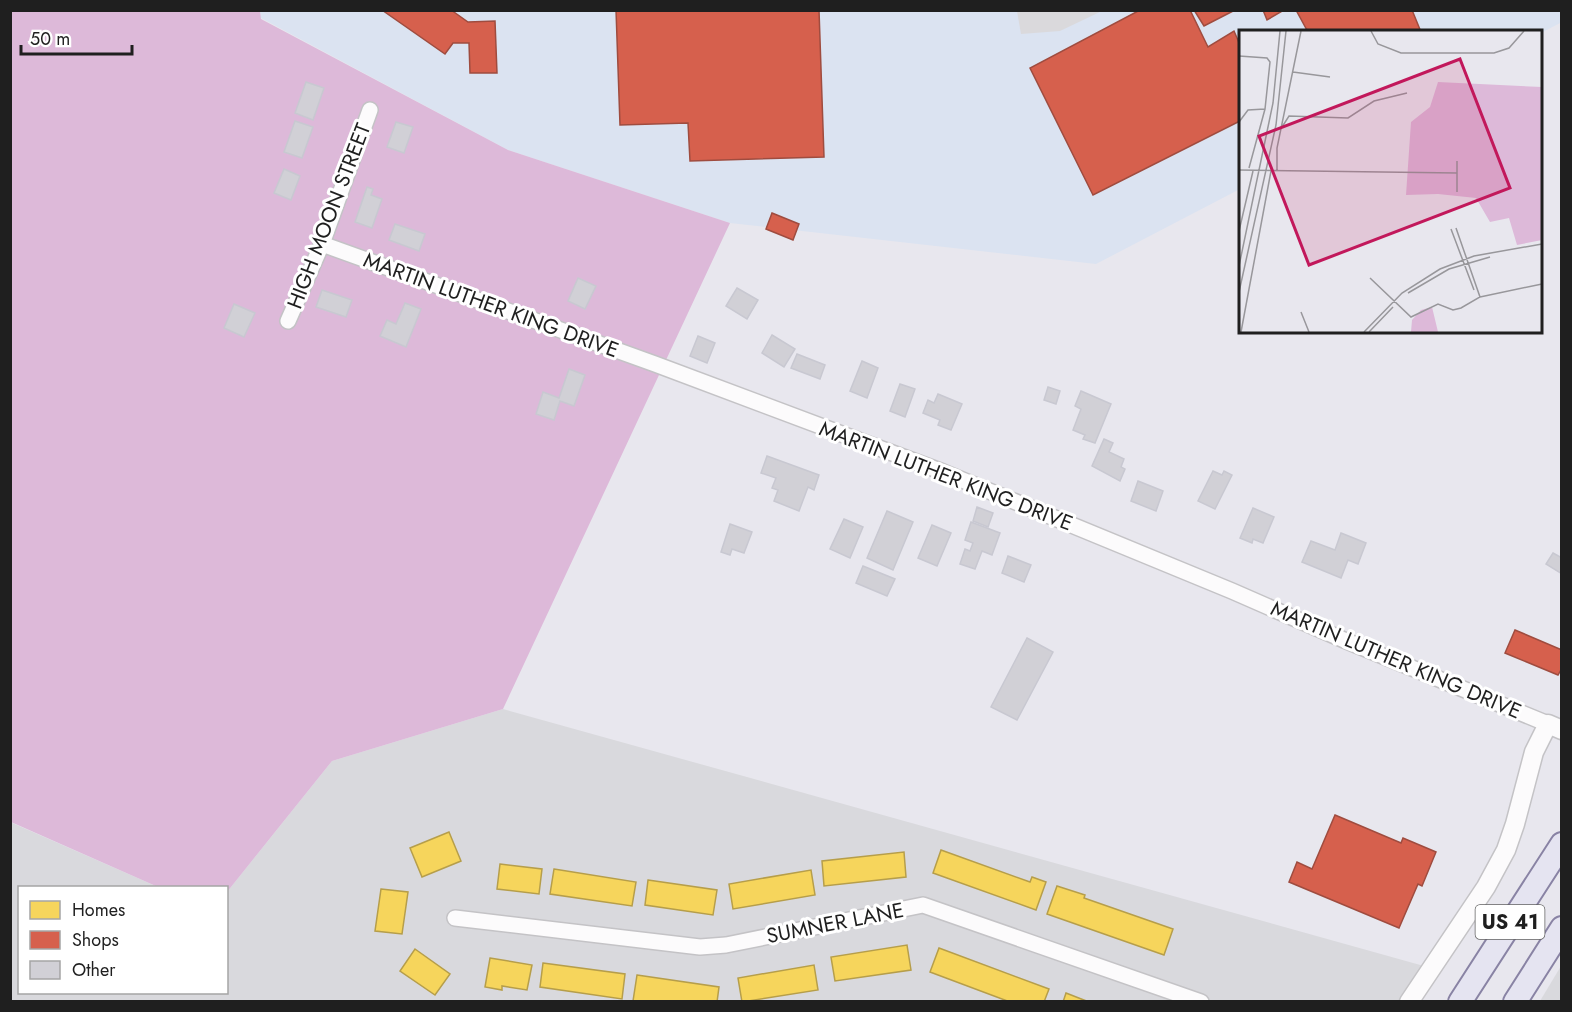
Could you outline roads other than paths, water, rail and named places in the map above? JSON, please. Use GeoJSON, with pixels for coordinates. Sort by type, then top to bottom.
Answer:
{"type":"FeatureCollection","features":[{"type":"Feature","properties":{"kind":"main road","name":"US 41"},"geometry":{"type":"LineString","coordinates":[[1460,1002],[1534,883],[1562,844]]}},
{"type":"Feature","properties":{"kind":"main road","name":"US 41"},"geometry":{"type":"LineString","coordinates":[[1515,1002],[1562,928]]}},
{"type":"Feature","properties":{"kind":"street","name":"HIGH MOON STREET"},"geometry":{"type":"LineString","coordinates":[[288,321],[322,244],[369,110]]}},
{"type":"Feature","properties":{"kind":"street","name":"MARTIN LUTHER KING DRIVE"},"geometry":{"type":"LineString","coordinates":[[322,244],[666,368],[943,472],[1555,727]]}},
{"type":"Feature","properties":{"kind":"street"},"geometry":{"type":"LineString","coordinates":[[1409,1002],[1486,887],[1506,850],[1534,752],[1555,727]]}},
{"type":"Feature","properties":{"kind":"street","name":"SUMNER LANE"},"geometry":{"type":"LineString","coordinates":[[455,918],[700,947],[726,945],[923,905],[1201,1002]]}}]}
